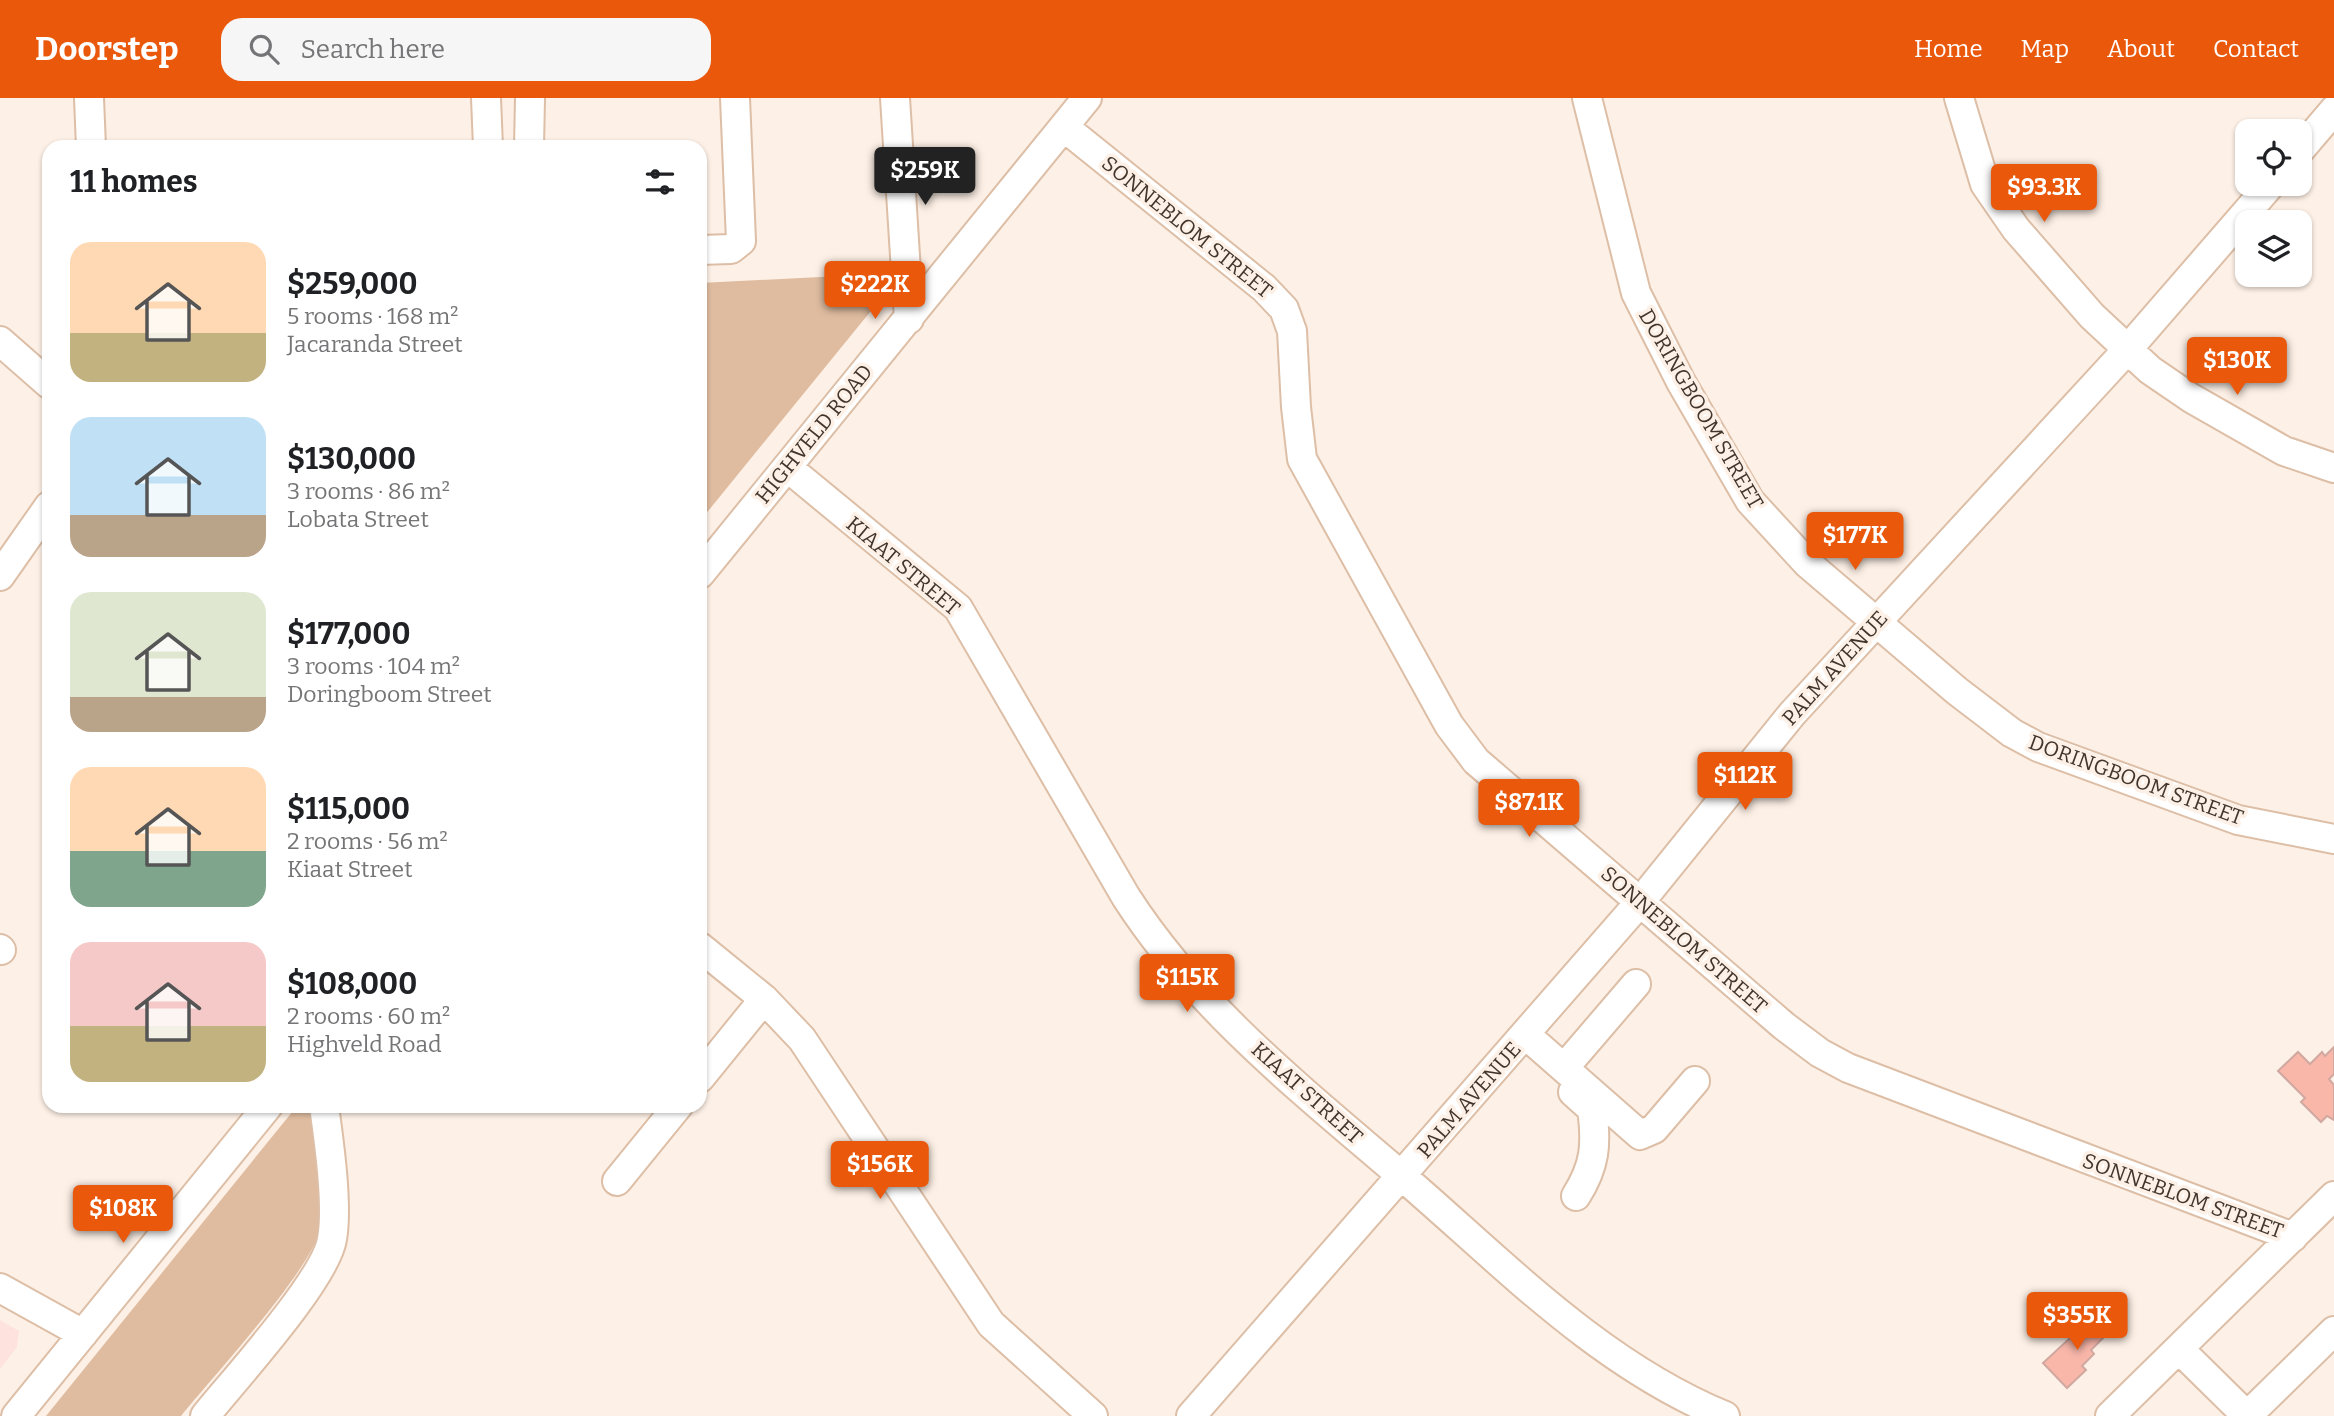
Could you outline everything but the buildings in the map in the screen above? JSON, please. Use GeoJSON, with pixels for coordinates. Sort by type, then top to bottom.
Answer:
{"type":"FeatureCollection","features":[{"type":"Feature","properties":{"kind":"street"},"geometry":{"type":"LineString","coordinates":[[89,98],[91,140]]}},
{"type":"Feature","properties":{"kind":"street"},"geometry":{"type":"LineString","coordinates":[[486,98],[488,140]]}},
{"type":"Feature","properties":{"kind":"street"},"geometry":{"type":"LineString","coordinates":[[529,140],[530,98]]}},
{"type":"Feature","properties":{"kind":"street"},"geometry":{"type":"LineString","coordinates":[[707,250],[731,249],[741,241],[736,98]]}},
{"type":"Feature","properties":{"kind":"street"},"geometry":{"type":"LineString","coordinates":[[895,98],[909,319]]}},
{"type":"Feature","properties":{"kind":"street","name":"HIGHVELD ROAD"},"geometry":{"type":"LineString","coordinates":[[707,565],[1087,98]]}},
{"type":"Feature","properties":{"kind":"street","name":"DORINGBOOM STREET"},"geometry":{"type":"LineString","coordinates":[[1587,98],[1636,293],[1681,382],[1759,512],[1792,549],[1957,691],[2012,733],[2038,747],[2238,820],[2334,839]]}},
{"type":"Feature","properties":{"kind":"street"},"geometry":{"type":"LineString","coordinates":[[1959,98],[1979,167],[1995,200],[2016,229],[2092,316],[2150,370],[2233,423],[2284,451],[2334,468]]}},
{"type":"Feature","properties":{"kind":"street"},"geometry":{"type":"LineString","coordinates":[[2312,136],[2334,110]]}},
{"type":"Feature","properties":{"kind":"street","name":"SONNEBLOM STREET"},"geometry":{"type":"LineString","coordinates":[[1064,127],[1264,288],[1284,309],[1292,331],[1302,459],[1449,725],[1476,761],[1784,1026],[1821,1053],[1849,1068],[2293,1237]]}},
{"type":"Feature","properties":{"kind":"street","name":"PALM AVENUE"},"geometry":{"type":"LineString","coordinates":[[1191,1416],[1403,1177],[1640,902],[1792,714],[2127,350],[2261,196]]}},
{"type":"Feature","properties":{"kind":"street"},"geometry":{"type":"LineString","coordinates":[[0,341],[42,378]]}},
{"type":"Feature","properties":{"kind":"street","name":"KIAAT STREET"},"geometry":{"type":"LineString","coordinates":[[787,467],[958,608],[1150,935],[1199,992],[1318,1108],[1403,1177],[1543,1301],[1624,1363],[1668,1390],[1725,1416]]}},
{"type":"Feature","properties":{"kind":"street"},"geometry":{"type":"LineString","coordinates":[[0,576],[42,516]]}},
{"type":"Feature","properties":{"kind":"street"},"geometry":{"type":"LineString","coordinates":[[707,953],[764,999],[802,1039],[991,1324],[1093,1416]]}},
{"type":"Feature","properties":{"kind":"street"},"geometry":{"type":"LineString","coordinates":[[1563,1068],[1636,984]]}},
{"type":"Feature","properties":{"kind":"street"},"geometry":{"type":"LineString","coordinates":[[707,1069],[764,999]]}},
{"type":"Feature","properties":{"kind":"street"},"geometry":{"type":"LineString","coordinates":[[1520,1041],[1563,1068],[1640,1135],[1654,1129],[1695,1081]]}},
{"type":"Feature","properties":{"kind":"street"},"geometry":{"type":"LineString","coordinates":[[1520,1041],[1592,1109],[1594,1159],[1591,1173],[1576,1196]]}},
{"type":"Feature","properties":{"kind":"street"},"geometry":{"type":"LineString","coordinates":[[16,1416],[262,1113]]}},
{"type":"Feature","properties":{"kind":"street"},"geometry":{"type":"LineString","coordinates":[[205,1416],[312,1282],[328,1253],[333,1222],[325,1113]]}},
{"type":"Feature","properties":{"kind":"street"},"geometry":{"type":"LineString","coordinates":[[617,1181],[672,1113]]}},
{"type":"Feature","properties":{"kind":"street"},"geometry":{"type":"LineString","coordinates":[[2110,1416],[2334,1196]]}},
{"type":"Feature","properties":{"kind":"street"},"geometry":{"type":"LineString","coordinates":[[0,1288],[83,1334]]}},
{"type":"Feature","properties":{"kind":"street"},"geometry":{"type":"LineString","coordinates":[[2179,1349],[2247,1416],[2334,1331]]}},
{"type":"Feature","properties":{"kind":"shaded area"},"geometry":{"type":"Polygon","coordinates":[[[879,274],[879,301],[707,512],[707,283],[879,274]]]}},
{"type":"Feature","properties":{"kind":"shaded area"},"geometry":{"type":"Polygon","coordinates":[[[291,1113],[309,1113],[321,1217],[314,1246],[260,1323],[181,1416],[46,1416],[291,1113]]]}},
{"type":"Feature","properties":{"kind":"shaded area"},"geometry":{"type":"Polygon","coordinates":[[[0,1320],[19,1331],[17,1347],[0,1369],[0,1320]]]}}]}
